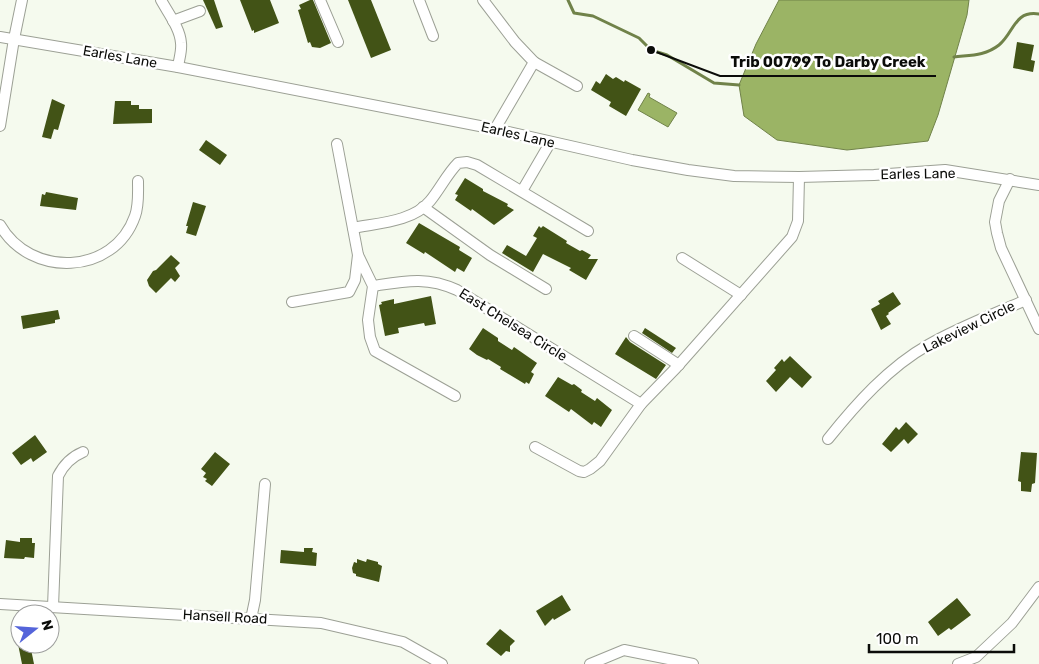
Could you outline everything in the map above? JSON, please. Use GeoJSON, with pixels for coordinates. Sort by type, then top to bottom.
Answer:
{"type":"FeatureCollection","features":[{"type":"Feature","properties":{"kind":"street"},"geometry":{"type":"LineString","coordinates":[[0,126],[22,0]]}},
{"type":"Feature","properties":{"kind":"street"},"geometry":{"type":"LineString","coordinates":[[161,0],[173,21],[182,44],[178,67]]}},
{"type":"Feature","properties":{"kind":"street"},"geometry":{"type":"LineString","coordinates":[[320,0],[338,42]]}},
{"type":"Feature","properties":{"kind":"street"},"geometry":{"type":"LineString","coordinates":[[419,0],[433,36]]}},
{"type":"Feature","properties":{"kind":"street"},"geometry":{"type":"LineString","coordinates":[[483,0],[515,42],[534,62],[578,86]]}},
{"type":"Feature","properties":{"kind":"street"},"geometry":{"type":"LineString","coordinates":[[173,21],[200,11]]}},
{"type":"Feature","properties":{"kind":"street","name":"Earles Lane"},"geometry":{"type":"LineString","coordinates":[[0,37],[178,67],[495,129],[550,143],[688,170],[734,176],[799,177],[874,175],[945,170],[1039,185]]}},
{"type":"Feature","properties":{"kind":"street"},"geometry":{"type":"LineString","coordinates":[[495,129],[534,62]]}},
{"type":"Feature","properties":{"kind":"street"},"geometry":{"type":"LineString","coordinates":[[522,191],[550,143]]}},
{"type":"Feature","properties":{"kind":"street"},"geometry":{"type":"LineString","coordinates":[[337,144],[358,255],[374,286],[368,320],[370,337],[375,351],[455,396]]}},
{"type":"Feature","properties":{"kind":"street"},"geometry":{"type":"LineString","coordinates":[[352,228],[400,218],[423,208],[450,171],[458,163],[467,162],[477,164],[588,231]]}},
{"type":"Feature","properties":{"kind":"street"},"geometry":{"type":"LineString","coordinates":[[535,446],[579,471],[584,472],[595,467],[641,404],[679,365],[792,237],[798,222],[799,177]]}},
{"type":"Feature","properties":{"kind":"street"},"geometry":{"type":"LineString","coordinates":[[1010,179],[999,201],[995,222],[1001,248],[1039,329]]}},
{"type":"Feature","properties":{"kind":"street"},"geometry":{"type":"LineString","coordinates":[[0,225],[17,246],[38,258],[64,264],[89,260],[111,248],[130,228],[136,216],[138,181]]}},
{"type":"Feature","properties":{"kind":"street"},"geometry":{"type":"LineString","coordinates":[[423,208],[490,254],[546,289]]}},
{"type":"Feature","properties":{"kind":"street"},"geometry":{"type":"LineString","coordinates":[[292,302],[349,292],[355,280],[358,255]]}},
{"type":"Feature","properties":{"kind":"street"},"geometry":{"type":"LineString","coordinates":[[682,258],[741,295]]}},
{"type":"Feature","properties":{"kind":"street","name":"East Chelsea Circle"},"geometry":{"type":"LineString","coordinates":[[374,286],[411,281],[432,281],[457,290],[641,404]]}},
{"type":"Feature","properties":{"kind":"street","name":"Lakeview Circle"},"geometry":{"type":"LineString","coordinates":[[828,439],[851,411],[898,365],[927,345],[1026,300]]}},
{"type":"Feature","properties":{"kind":"street"},"geometry":{"type":"LineString","coordinates":[[634,336],[679,365]]}},
{"type":"Feature","properties":{"kind":"street"},"geometry":{"type":"LineString","coordinates":[[53,604],[58,476],[64,465],[72,457],[83,452]]}},
{"type":"Feature","properties":{"kind":"street"},"geometry":{"type":"LineString","coordinates":[[251,618],[265,484]]}},
{"type":"Feature","properties":{"kind":"street"},"geometry":{"type":"LineString","coordinates":[[958,664],[976,657],[1012,623],[1039,587]]}},
{"type":"Feature","properties":{"kind":"street","name":"Hansell Road"},"geometry":{"type":"LineString","coordinates":[[60,607],[321,623],[403,642],[442,664]]}},
{"type":"Feature","properties":{"kind":"street"},"geometry":{"type":"LineString","coordinates":[[590,664],[624,650],[693,664]]}},
{"type":"Feature","properties":{"kind":"shaded area"},"geometry":{"type":"Polygon","coordinates":[[[779,0],[969,0],[967,15],[938,115],[928,141],[847,150],[777,140],[744,116],[739,85],[756,44],[779,0]]]}},
{"type":"Feature","properties":{"kind":"shaded area"},"geometry":{"type":"Polygon","coordinates":[[[648,93],[650,94],[649,97],[677,113],[668,127],[638,110],[648,93]]]}},
{"type":"Feature","properties":{"kind":"building"},"geometry":{"type":"Polygon","coordinates":[[[203,0],[214,0],[223,27],[216,29],[203,0]]]}},
{"type":"Feature","properties":{"kind":"building"},"geometry":{"type":"Polygon","coordinates":[[[240,0],[270,0],[279,23],[254,33],[240,0]]]}},
{"type":"Feature","properties":{"kind":"building"},"geometry":{"type":"Polygon","coordinates":[[[313,0],[331,43],[320,48],[312,47],[310,42],[308,43],[298,10],[301,9],[299,5],[313,0]]]}},
{"type":"Feature","properties":{"kind":"building"},"geometry":{"type":"Polygon","coordinates":[[[348,0],[371,0],[391,50],[371,58],[348,0]]]}},
{"type":"Feature","properties":{"kind":"building"},"geometry":{"type":"Polygon","coordinates":[[[1017,42],[1034,45],[1031,60],[1035,61],[1033,72],[1013,68],[1017,42]]]}},
{"type":"Feature","properties":{"kind":"building"},"geometry":{"type":"Polygon","coordinates":[[[606,74],[613,79],[616,77],[624,82],[625,80],[641,89],[626,116],[609,106],[611,102],[591,90],[596,81],[600,84],[606,74]]]}},
{"type":"Feature","properties":{"kind":"building"},"geometry":{"type":"Polygon","coordinates":[[[52,99],[65,105],[58,130],[54,129],[51,139],[42,137],[52,99]]]}},
{"type":"Feature","properties":{"kind":"building"},"geometry":{"type":"Polygon","coordinates":[[[115,101],[131,101],[131,105],[139,105],[139,109],[152,109],[152,123],[113,124],[115,101]]]}},
{"type":"Feature","properties":{"kind":"building"},"geometry":{"type":"Polygon","coordinates":[[[206,140],[227,155],[220,165],[199,150],[206,140]]]}},
{"type":"Feature","properties":{"kind":"building"},"geometry":{"type":"Polygon","coordinates":[[[465,178],[483,189],[483,191],[508,204],[507,206],[514,210],[494,225],[472,209],[471,211],[455,200],[458,195],[455,194],[465,178]]]}},
{"type":"Feature","properties":{"kind":"building"},"geometry":{"type":"Polygon","coordinates":[[[46,192],[78,198],[76,210],[40,206],[42,194],[45,195],[46,192]]]}},
{"type":"Feature","properties":{"kind":"building"},"geometry":{"type":"Polygon","coordinates":[[[193,202],[206,206],[196,236],[186,233],[188,226],[186,226],[193,202]]]}},
{"type":"Feature","properties":{"kind":"building"},"geometry":{"type":"Polygon","coordinates":[[[419,223],[460,247],[459,250],[472,258],[464,272],[457,268],[455,272],[425,252],[424,254],[406,243],[419,223]]]}},
{"type":"Feature","properties":{"kind":"building"},"geometry":{"type":"Polygon","coordinates":[[[539,226],[541,228],[543,226],[567,241],[566,243],[591,255],[588,259],[598,259],[586,280],[569,270],[571,268],[543,254],[533,272],[502,253],[507,245],[526,256],[537,238],[533,236],[539,226]]]}},
{"type":"Feature","properties":{"kind":"building"},"geometry":{"type":"Polygon","coordinates":[[[171,255],[180,263],[175,268],[180,276],[175,282],[171,278],[156,293],[149,286],[147,280],[153,271],[171,255]]]}},
{"type":"Feature","properties":{"kind":"building"},"geometry":{"type":"Polygon","coordinates":[[[893,292],[901,304],[888,313],[886,316],[891,324],[881,330],[871,309],[880,304],[878,301],[893,292]]]}},
{"type":"Feature","properties":{"kind":"building"},"geometry":{"type":"Polygon","coordinates":[[[431,296],[436,324],[425,326],[424,323],[398,328],[399,333],[385,336],[379,305],[382,304],[381,302],[394,299],[394,304],[431,296]]]}},
{"type":"Feature","properties":{"kind":"building"},"geometry":{"type":"Polygon","coordinates":[[[58,310],[60,319],[55,320],[55,323],[23,329],[21,316],[58,310]]]}},
{"type":"Feature","properties":{"kind":"building"},"geometry":{"type":"Polygon","coordinates":[[[483,328],[498,338],[498,341],[512,350],[514,347],[537,363],[531,372],[534,374],[529,384],[526,382],[525,384],[500,369],[501,367],[469,349],[483,328]]]}},
{"type":"Feature","properties":{"kind":"building"},"geometry":{"type":"Polygon","coordinates":[[[645,328],[676,348],[672,353],[642,333],[645,328]]]}},
{"type":"Feature","properties":{"kind":"building"},"geometry":{"type":"Polygon","coordinates":[[[626,337],[630,342],[666,365],[656,379],[615,354],[626,337]]]}},
{"type":"Feature","properties":{"kind":"building"},"geometry":{"type":"Polygon","coordinates":[[[790,356],[812,377],[802,388],[790,377],[776,392],[766,381],[776,370],[774,368],[782,359],[784,362],[790,356]]]}},
{"type":"Feature","properties":{"kind":"building"},"geometry":{"type":"Polygon","coordinates":[[[558,377],[572,385],[574,384],[582,390],[581,392],[595,401],[597,398],[612,410],[601,427],[594,422],[592,425],[571,409],[569,412],[545,396],[558,377]]]}},
{"type":"Feature","properties":{"kind":"building"},"geometry":{"type":"Polygon","coordinates":[[[906,422],[918,434],[908,444],[904,439],[891,452],[882,444],[896,427],[899,430],[906,422]]]}},
{"type":"Feature","properties":{"kind":"building"},"geometry":{"type":"Polygon","coordinates":[[[35,435],[47,452],[33,462],[31,458],[21,465],[12,453],[35,435]]]}},
{"type":"Feature","properties":{"kind":"building"},"geometry":{"type":"Polygon","coordinates":[[[215,452],[230,464],[212,486],[205,481],[207,479],[203,477],[206,473],[201,469],[215,452]]]}},
{"type":"Feature","properties":{"kind":"building"},"geometry":{"type":"Polygon","coordinates":[[[1021,452],[1037,453],[1035,483],[1032,484],[1031,492],[1021,491],[1021,482],[1018,481],[1021,452]]]}},
{"type":"Feature","properties":{"kind":"building"},"geometry":{"type":"Polygon","coordinates":[[[20,538],[32,538],[32,543],[35,543],[34,558],[4,558],[6,540],[20,542],[20,538]]]}},
{"type":"Feature","properties":{"kind":"building"},"geometry":{"type":"Polygon","coordinates":[[[304,548],[313,548],[312,552],[317,553],[316,566],[280,563],[281,550],[304,552],[304,548]]]}},
{"type":"Feature","properties":{"kind":"building"},"geometry":{"type":"Polygon","coordinates":[[[357,559],[366,562],[367,559],[378,562],[382,566],[379,582],[356,576],[353,573],[352,568],[354,562],[357,563],[357,559]]]}},
{"type":"Feature","properties":{"kind":"building"},"geometry":{"type":"Polygon","coordinates":[[[562,595],[571,610],[554,620],[553,618],[545,626],[536,611],[562,595]]]}},
{"type":"Feature","properties":{"kind":"building"},"geometry":{"type":"Polygon","coordinates":[[[957,598],[971,615],[951,630],[949,628],[938,636],[928,622],[957,598]]]}},
{"type":"Feature","properties":{"kind":"building"},"geometry":{"type":"Polygon","coordinates":[[[500,629],[515,641],[510,646],[510,652],[506,651],[501,656],[486,644],[500,629]]]}},
{"type":"Feature","properties":{"kind":"building"},"geometry":{"type":"Polygon","coordinates":[[[20,654],[32,654],[34,664],[22,664],[20,654]]]}},
{"type":"Feature","properties":{"kind":"waterway"},"geometry":{"type":"LineString","coordinates":[[568,0],[574,13],[593,16],[639,38],[651,50],[667,55],[714,83],[739,85]]}},
{"type":"Feature","properties":{"kind":"waterway"},"geometry":{"type":"LineString","coordinates":[[954,57],[977,54],[994,49],[1004,40],[1015,23],[1024,15],[1039,14]]}},
{"type":"Feature","properties":{"kind":"place","name":"Trib 00799 To Darby Creek"},"geometry":{"type":"Point","coordinates":[651,50]}}]}
